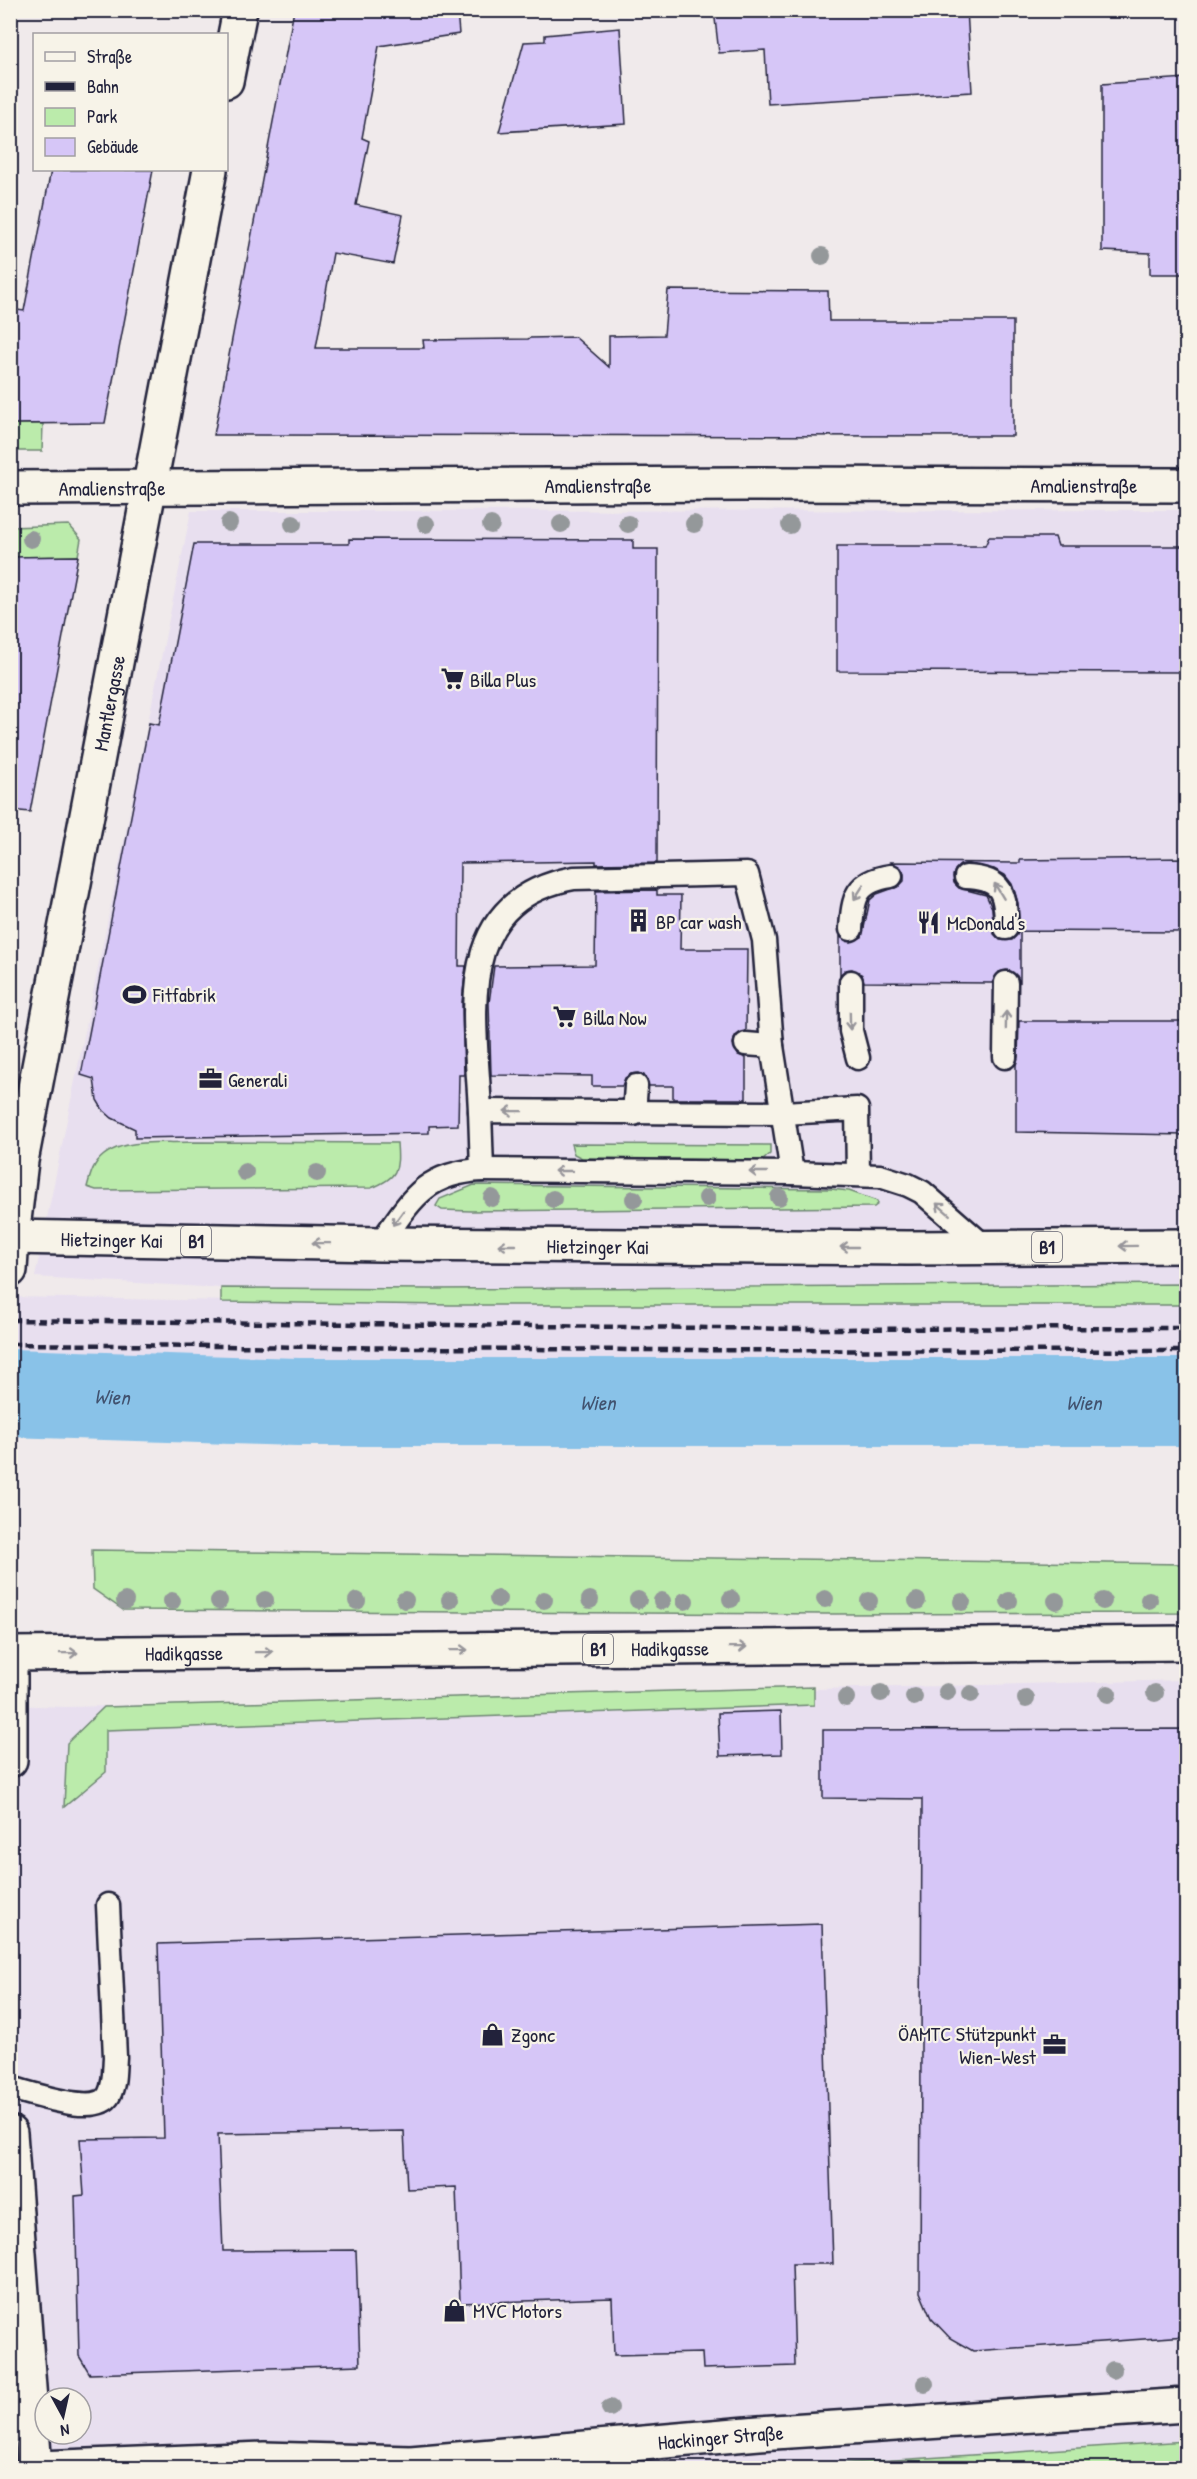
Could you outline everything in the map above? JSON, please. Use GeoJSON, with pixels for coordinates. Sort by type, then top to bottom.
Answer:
{"type":"FeatureCollection","features":[{"type":"Feature","properties":{"kind":"street"},"geometry":{"type":"LineString","coordinates":[[228,71],[240,10]]}},
{"type":"Feature","properties":{"kind":"street","name":"Mantlergasse"},"geometry":{"type":"LineString","coordinates":[[10,1270],[11,1237],[24,1150],[210,171]]}},
{"type":"Feature","properties":{"kind":"street","name":"Amalienstraße"},"geometry":{"type":"LineString","coordinates":[[10,488],[746,483],[1186,485]]}},
{"type":"Feature","properties":{"kind":"street","name":"Hietzinger Kai"},"geometry":{"type":"LineString","coordinates":[[11,1237],[380,1244],[986,1248],[1186,1245]]}},
{"type":"Feature","properties":{"kind":"street","name":"Hadikgasse"},"geometry":{"type":"LineString","coordinates":[[10,1655],[1186,1643]]}},
{"type":"Feature","properties":{"kind":"street"},"geometry":{"type":"LineString","coordinates":[[10,1655],[10,1760]]}},
{"type":"Feature","properties":{"kind":"street"},"geometry":{"type":"LineString","coordinates":[[10,2133],[37,2469]]}},
{"type":"Feature","properties":{"kind":"street","name":"Hackinger Straße"},"geometry":{"type":"LineString","coordinates":[[37,2469],[264,2459],[411,2463],[759,2433],[1186,2405]]}},
{"type":"Feature","properties":{"kind":"lane"},"geometry":{"type":"LineString","coordinates":[[482,1170],[476,1005],[478,962],[491,928],[503,914],[520,900],[555,882],[574,878],[747,874],[764,940],[772,1046],[792,1173]]}},
{"type":"Feature","properties":{"kind":"lane"},"geometry":{"type":"LineString","coordinates":[[851,929],[854,900],[859,890],[866,882],[891,876]]}},
{"type":"Feature","properties":{"kind":"lane"},"geometry":{"type":"LineString","coordinates":[[966,877],[988,879],[996,883],[1005,901],[1006,928]]}},
{"type":"Feature","properties":{"kind":"lane"},"geometry":{"type":"LineString","coordinates":[[851,982],[850,1031],[858,1058]]}},
{"type":"Feature","properties":{"kind":"lane"},"geometry":{"type":"LineString","coordinates":[[1005,1057],[1006,983]]}},
{"type":"Feature","properties":{"kind":"lane"},"geometry":{"type":"LineString","coordinates":[[746,1044],[772,1046]]}},
{"type":"Feature","properties":{"kind":"lane"},"geometry":{"type":"LineString","coordinates":[[634,1114],[636,1086]]}},
{"type":"Feature","properties":{"kind":"lane"},"geometry":{"type":"LineString","coordinates":[[480,1111],[634,1114],[783,1113],[857,1109],[858,1174]]}},
{"type":"Feature","properties":{"kind":"lane"},"geometry":{"type":"LineString","coordinates":[[380,1244],[410,1201],[425,1186],[447,1174],[482,1170],[880,1176],[909,1185],[922,1192],[986,1248]]}},
{"type":"Feature","properties":{"kind":"lane"},"geometry":{"type":"LineString","coordinates":[[10,2088],[63,2102],[88,2105],[101,2103],[109,2095],[114,2079],[115,2057],[108,1905]]}},
{"type":"Feature","properties":{"kind":"shaded area"},"geometry":{"type":"Polygon","coordinates":[[[1186,510],[1186,1284],[432,1289],[221,1288],[35,1277],[191,511],[1186,510]]]}},
{"type":"Feature","properties":{"kind":"shaded area"},"geometry":{"type":"Polygon","coordinates":[[[11,1297],[450,1305],[1186,1305],[1186,1369],[442,1367],[11,1362],[11,1297]]]}},
{"type":"Feature","properties":{"kind":"shaded area"},"geometry":{"type":"Polygon","coordinates":[[[1186,1680],[1186,2441],[773,2468],[11,2468],[11,1705],[66,1707],[1186,1680]]]}},
{"type":"Feature","properties":{"kind":"green space"},"geometry":{"type":"Polygon","coordinates":[[[11,424],[43,424],[42,451],[11,451],[11,424]]]}},
{"type":"Feature","properties":{"kind":"green space"},"geometry":{"type":"Polygon","coordinates":[[[69,525],[81,539],[78,556],[11,557],[10,527],[69,525]]]}},
{"type":"Feature","properties":{"kind":"green space"},"geometry":{"type":"Polygon","coordinates":[[[138,1143],[397,1143],[398,1160],[392,1176],[387,1181],[371,1188],[96,1190],[87,1187],[95,1165],[113,1149],[138,1143]]]}},
{"type":"Feature","properties":{"kind":"green space"},"geometry":{"type":"Polygon","coordinates":[[[571,1144],[770,1145],[770,1154],[763,1160],[582,1158],[574,1154],[571,1144]]]}},
{"type":"Feature","properties":{"kind":"green space"},"geometry":{"type":"Polygon","coordinates":[[[474,1185],[831,1189],[849,1191],[877,1201],[878,1204],[874,1207],[471,1211],[442,1210],[436,1206],[440,1199],[474,1185]]]}},
{"type":"Feature","properties":{"kind":"green space"},"geometry":{"type":"Polygon","coordinates":[[[1186,1284],[1186,1305],[450,1305],[221,1302],[221,1288],[432,1289],[1186,1284]]]}},
{"type":"Feature","properties":{"kind":"green space"},"geometry":{"type":"Polygon","coordinates":[[[92,1550],[1186,1564],[1186,1613],[824,1614],[123,1610],[93,1589],[92,1550]]]}},
{"type":"Feature","properties":{"kind":"green space"},"geometry":{"type":"Polygon","coordinates":[[[814,1687],[814,1705],[106,1730],[106,1772],[64,1807],[67,1743],[104,1707],[814,1687]]]}},
{"type":"Feature","properties":{"kind":"green space"},"geometry":{"type":"Polygon","coordinates":[[[1186,2441],[1186,2468],[773,2468],[1186,2441]]]}},
{"type":"Feature","properties":{"kind":"building"},"geometry":{"type":"Polygon","coordinates":[[[294,10],[457,10],[459,34],[379,46],[362,138],[369,141],[356,205],[403,215],[393,264],[333,253],[316,348],[424,348],[423,340],[575,337],[609,367],[609,336],[664,335],[668,290],[828,291],[829,321],[1013,321],[1013,436],[214,435],[294,10]]]}},
{"type":"Feature","properties":{"kind":"building"},"geometry":{"type":"Polygon","coordinates":[[[714,10],[855,10],[855,15],[919,10],[967,10],[972,92],[768,104],[765,50],[719,53],[714,10]]]}},
{"type":"Feature","properties":{"kind":"building"},"geometry":{"type":"Polygon","coordinates":[[[620,28],[626,124],[499,132],[524,42],[545,41],[545,35],[620,28]]]}},
{"type":"Feature","properties":{"kind":"building"},"geometry":{"type":"Polygon","coordinates":[[[1186,78],[1186,274],[1150,274],[1150,253],[1102,251],[1102,84],[1186,78]]]}},
{"type":"Feature","properties":{"kind":"building"},"geometry":{"type":"Polygon","coordinates":[[[51,171],[153,171],[105,423],[10,424],[10,309],[24,311],[51,171]]]}},
{"type":"Feature","properties":{"kind":"building"},"geometry":{"type":"Polygon","coordinates":[[[989,537],[1055,537],[1058,546],[1186,546],[1186,672],[837,671],[837,546],[985,546],[989,537]]]}},
{"type":"Feature","properties":{"kind":"building"},"geometry":{"type":"Polygon","coordinates":[[[349,539],[633,540],[633,549],[658,549],[657,863],[596,864],[596,861],[460,863],[459,966],[466,966],[462,1002],[464,1075],[459,1075],[458,1125],[429,1126],[429,1133],[135,1138],[135,1129],[112,1118],[103,1110],[97,1100],[94,1079],[81,1075],[149,723],[159,725],[194,544],[349,544],[349,539]]]}},
{"type":"Feature","properties":{"kind":"building"},"geometry":{"type":"Polygon","coordinates":[[[78,556],[30,812],[10,810],[10,557],[78,556]]]}},
{"type":"Feature","properties":{"kind":"building"},"geometry":{"type":"Polygon","coordinates":[[[1186,858],[1186,932],[1020,931],[1020,983],[1017,976],[1007,970],[999,972],[992,983],[864,982],[862,975],[852,969],[845,970],[840,975],[840,937],[851,942],[862,937],[870,900],[877,894],[899,886],[904,881],[901,868],[891,862],[1020,863],[1020,860],[1186,858]],[[967,864],[960,865],[953,876],[954,883],[959,888],[986,895],[992,908],[994,934],[1000,940],[1012,940],[1020,928],[1018,903],[1012,884],[1005,875],[994,869],[967,864]]]}},
{"type":"Feature","properties":{"kind":"building"},"geometry":{"type":"Polygon","coordinates":[[[657,890],[657,895],[681,895],[680,949],[747,949],[746,1031],[735,1036],[733,1044],[738,1055],[746,1058],[746,1099],[673,1099],[673,1086],[649,1086],[644,1075],[638,1073],[625,1078],[622,1086],[592,1086],[592,1076],[491,1075],[489,1003],[494,966],[595,965],[596,891],[657,890]]]}},
{"type":"Feature","properties":{"kind":"building"},"geometry":{"type":"Polygon","coordinates":[[[1019,1021],[1186,1021],[1186,1135],[1016,1132],[1016,1065],[1019,1021]]]}},
{"type":"Feature","properties":{"kind":"building"},"geometry":{"type":"Polygon","coordinates":[[[781,1711],[782,1754],[720,1756],[718,1713],[781,1711]]]}},
{"type":"Feature","properties":{"kind":"building","name":"ÖAMTC Stützpunkt Wien-West"},"geometry":{"type":"Polygon","coordinates":[[[1186,1729],[1186,2336],[973,2351],[950,2338],[931,2318],[920,2292],[922,1799],[823,1798],[823,1730],[1186,1729]]]}},
{"type":"Feature","properties":{"kind":"building"},"geometry":{"type":"Polygon","coordinates":[[[822,1924],[833,2264],[792,2264],[795,2366],[703,2369],[702,2353],[614,2355],[612,2298],[460,2303],[456,2187],[407,2189],[404,2131],[218,2134],[223,2251],[356,2250],[360,2365],[90,2374],[79,2356],[75,2196],[84,2195],[80,2139],[164,2138],[158,1944],[822,1924]]]}},
{"type":"Feature","properties":{"kind":"waterway","name":"Wien"},"geometry":{"type":"LineString","coordinates":[[10,1393],[298,1402],[1186,1402]]}},
{"type":"Feature","properties":{"kind":"railway"},"geometry":{"type":"LineString","coordinates":[[10,1320],[800,1329],[1186,1328]]}},
{"type":"Feature","properties":{"kind":"railway"},"geometry":{"type":"LineString","coordinates":[[10,1344],[636,1350],[1186,1351]]}},
{"type":"Feature","properties":{"kind":"place","name":"Billa Plus"},"geometry":{"type":"Point","coordinates":[452,679]}},
{"type":"Feature","properties":{"kind":"place","name":"BP car wash"},"geometry":{"type":"Point","coordinates":[638,921]}},
{"type":"Feature","properties":{"kind":"place","name":"McDonald's"},"geometry":{"type":"Point","coordinates":[929,922]}},
{"type":"Feature","properties":{"kind":"place","name":"Fitfabrik"},"geometry":{"type":"Point","coordinates":[135,994]}},
{"type":"Feature","properties":{"kind":"place","name":"Billa Now"},"geometry":{"type":"Point","coordinates":[565,1017]}},
{"type":"Feature","properties":{"kind":"place","name":"Generali"},"geometry":{"type":"Point","coordinates":[210,1079]}},
{"type":"Feature","properties":{"kind":"place","name":"Zgonc"},"geometry":{"type":"Point","coordinates":[493,2034]}},
{"type":"Feature","properties":{"kind":"place","name":"ÖAMTC Stützpunkt Wien-West"},"geometry":{"type":"Point","coordinates":[1054,2045]}},
{"type":"Feature","properties":{"kind":"place","name":"MVC Motors"},"geometry":{"type":"Point","coordinates":[455,2310]}}]}
